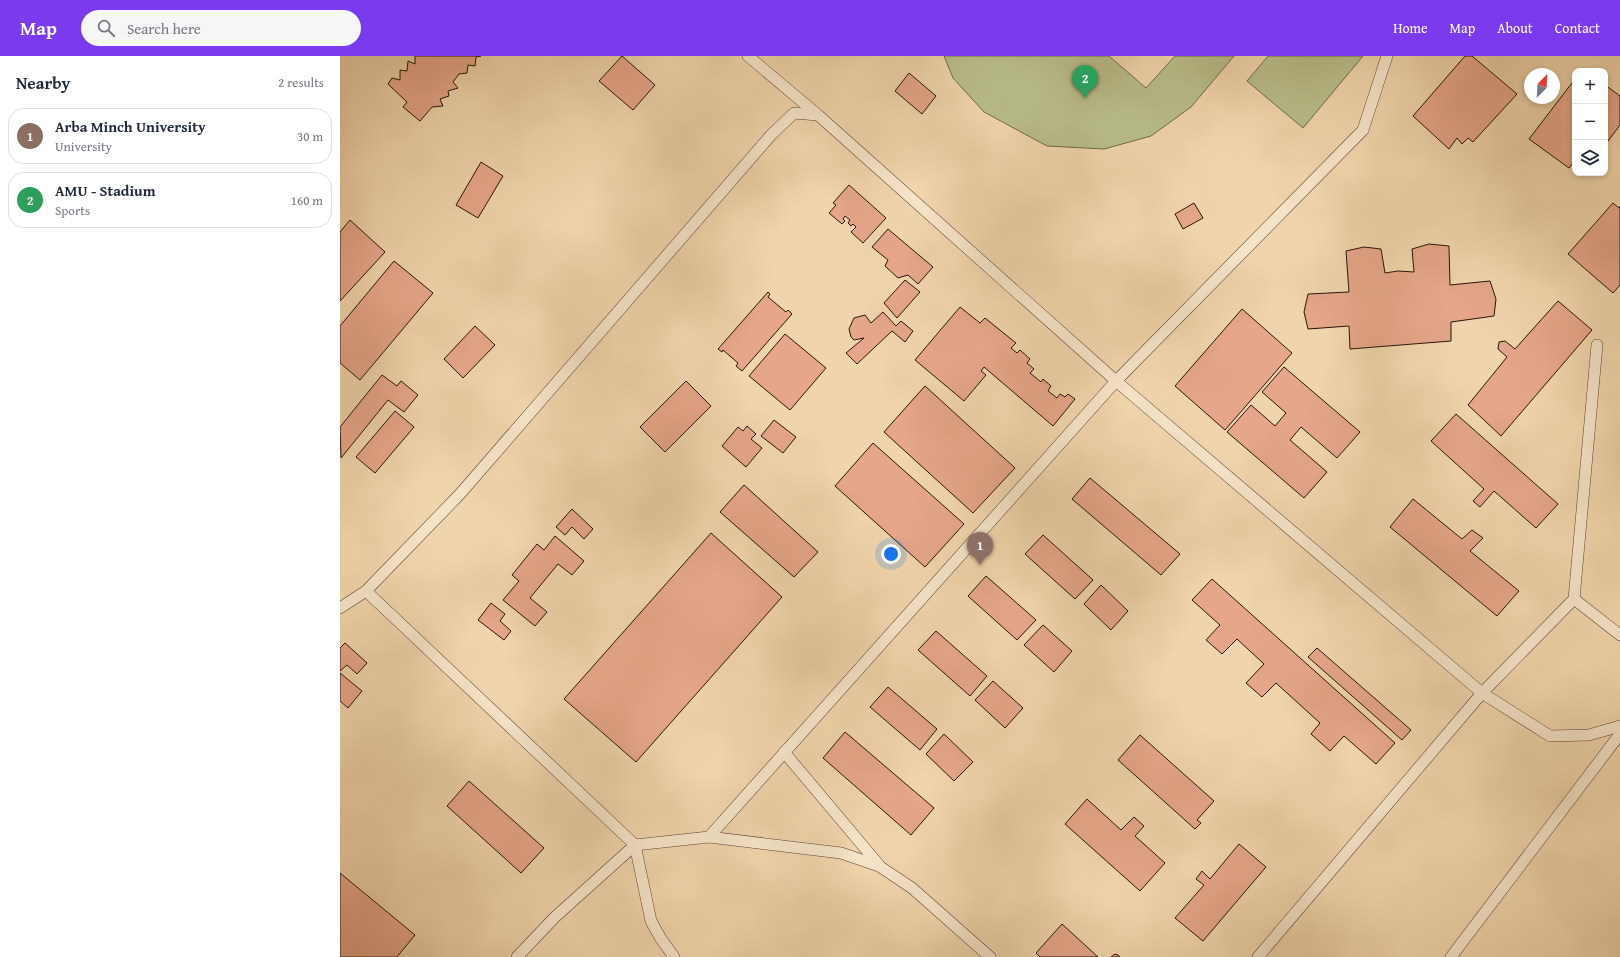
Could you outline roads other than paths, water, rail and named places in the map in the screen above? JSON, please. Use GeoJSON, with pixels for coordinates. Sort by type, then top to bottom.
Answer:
{"type":"FeatureCollection","features":[{"type":"Feature","properties":{"kind":"lane"},"geometry":{"type":"LineString","coordinates":[[748,56],[818,116],[1116,381],[1482,693],[1550,736],[1588,735],[1620,726]]}},
{"type":"Feature","properties":{"kind":"lane"},"geometry":{"type":"LineString","coordinates":[[709,837],[1116,381],[1363,130],[1387,56]]}},
{"type":"Feature","properties":{"kind":"lane"},"geometry":{"type":"LineString","coordinates":[[340,608],[366,591],[460,494],[771,134],[794,113],[818,116]]}},
{"type":"Feature","properties":{"kind":"lane"},"geometry":{"type":"LineString","coordinates":[[1258,957],[1482,693],[1574,599],[1597,345]]}},
{"type":"Feature","properties":{"kind":"lane"},"geometry":{"type":"LineString","coordinates":[[366,591],[635,845],[651,921],[661,939],[674,957]]}},
{"type":"Feature","properties":{"kind":"lane"},"geometry":{"type":"LineString","coordinates":[[1574,599],[1620,635]]}},
{"type":"Feature","properties":{"kind":"lane"},"geometry":{"type":"LineString","coordinates":[[1451,957],[1620,734]]}},
{"type":"Feature","properties":{"kind":"lane"},"geometry":{"type":"LineString","coordinates":[[784,752],[880,866],[912,888],[990,957]]}},
{"type":"Feature","properties":{"kind":"lane"},"geometry":{"type":"LineString","coordinates":[[518,957],[555,917],[635,845],[709,837],[841,853],[880,866]]}},
{"type":"Feature","properties":{"kind":"place","name":"AMU - Stadium"},"geometry":{"type":"Point","coordinates":[1085,98]}},
{"type":"Feature","properties":{"kind":"place","name":"Arba Minch University"},"geometry":{"type":"Point","coordinates":[980,565]}}]}
